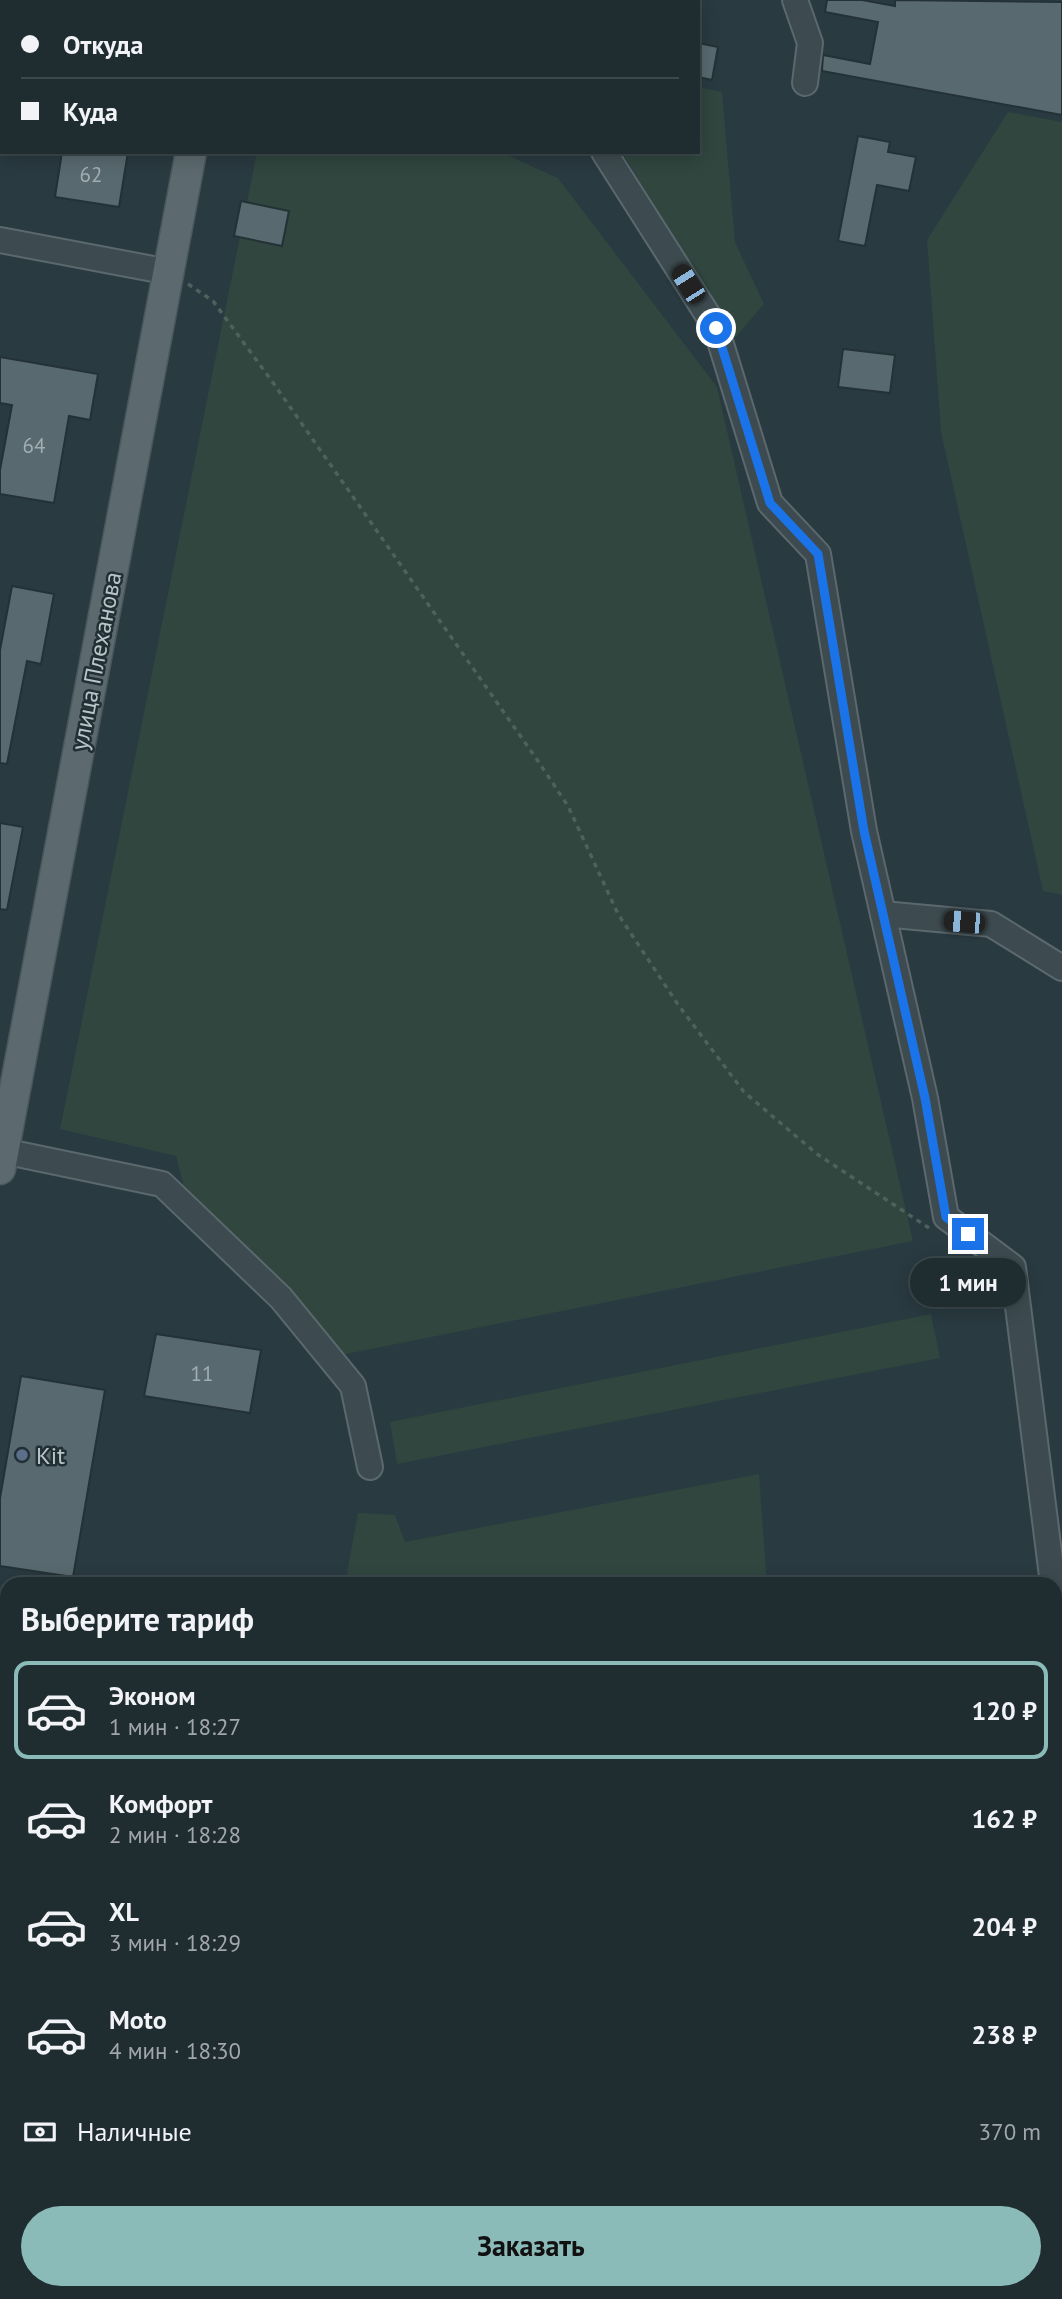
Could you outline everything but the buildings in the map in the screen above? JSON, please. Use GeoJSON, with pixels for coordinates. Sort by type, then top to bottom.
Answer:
{"type":"FeatureCollection","features":[{"type":"Feature","properties":{"kind":"main road","name":"улица Плеханова"},"geometry":{"type":"LineString","coordinates":[[2,1160],[191,154]]}},
{"type":"Feature","properties":{"kind":"street"},"geometry":{"type":"LineString","coordinates":[[795,0],[810,43],[805,83]]}},
{"type":"Feature","properties":{"kind":"street"},"geometry":{"type":"LineString","coordinates":[[605,154],[716,328],[770,503],[818,554],[864,831],[925,1098],[946,1217],[1013,1266],[1052,1577]]}},
{"type":"Feature","properties":{"kind":"street"},"geometry":{"type":"LineString","coordinates":[[0,240],[169,272]]}},
{"type":"Feature","properties":{"kind":"street"},"geometry":{"type":"LineString","coordinates":[[883,914],[991,924],[1062,968]]}},
{"type":"Feature","properties":{"kind":"street"},"geometry":{"type":"LineString","coordinates":[[2,1160],[162,1184],[281,1298],[353,1386],[370,1467]]}},
{"type":"Feature","properties":{"kind":"path"},"geometry":{"type":"LineString","coordinates":[[169,272],[213,301],[314,440],[541,764],[568,806],[618,914],[679,1006],[744,1092],[817,1154],[935,1231]]}},
{"type":"Feature","properties":{"kind":"path"},"geometry":{"type":"LineString","coordinates":[[974,1265],[984,1274],[999,1313]]}},
{"type":"Feature","properties":{"kind":"green space"},"geometry":{"type":"Polygon","coordinates":[[[700,87],[722,92],[735,242],[764,304],[733,340],[623,154],[700,154],[700,87]]]}},
{"type":"Feature","properties":{"kind":"green space"},"geometry":{"type":"Polygon","coordinates":[[[1008,112],[1062,122],[1062,895],[1043,891],[941,432],[927,240],[1008,112]]]}},
{"type":"Feature","properties":{"kind":"green space"},"geometry":{"type":"Polygon","coordinates":[[[257,154],[504,154],[558,178],[717,387],[913,1241],[341,1355],[293,1292],[184,1187],[176,1156],[60,1129],[257,154]]]}},
{"type":"Feature","properties":{"kind":"green space"},"geometry":{"type":"Polygon","coordinates":[[[931,1314],[940,1358],[397,1464],[390,1422],[931,1314]]]}},
{"type":"Feature","properties":{"kind":"green space"},"geometry":{"type":"Polygon","coordinates":[[[759,1474],[766,1577],[346,1577],[358,1513],[395,1515],[405,1542],[759,1474]]]}},
{"type":"Feature","properties":{"kind":"place","name":"Kit"},"geometry":{"type":"Point","coordinates":[22,1455]}},
{"type":"Feature","properties":{"kind":"route"},"geometry":{"type":"LineString","coordinates":[[716,328],[770,503],[818,554],[864,831],[925,1098],[946,1217],[968,1234]]}}]}
